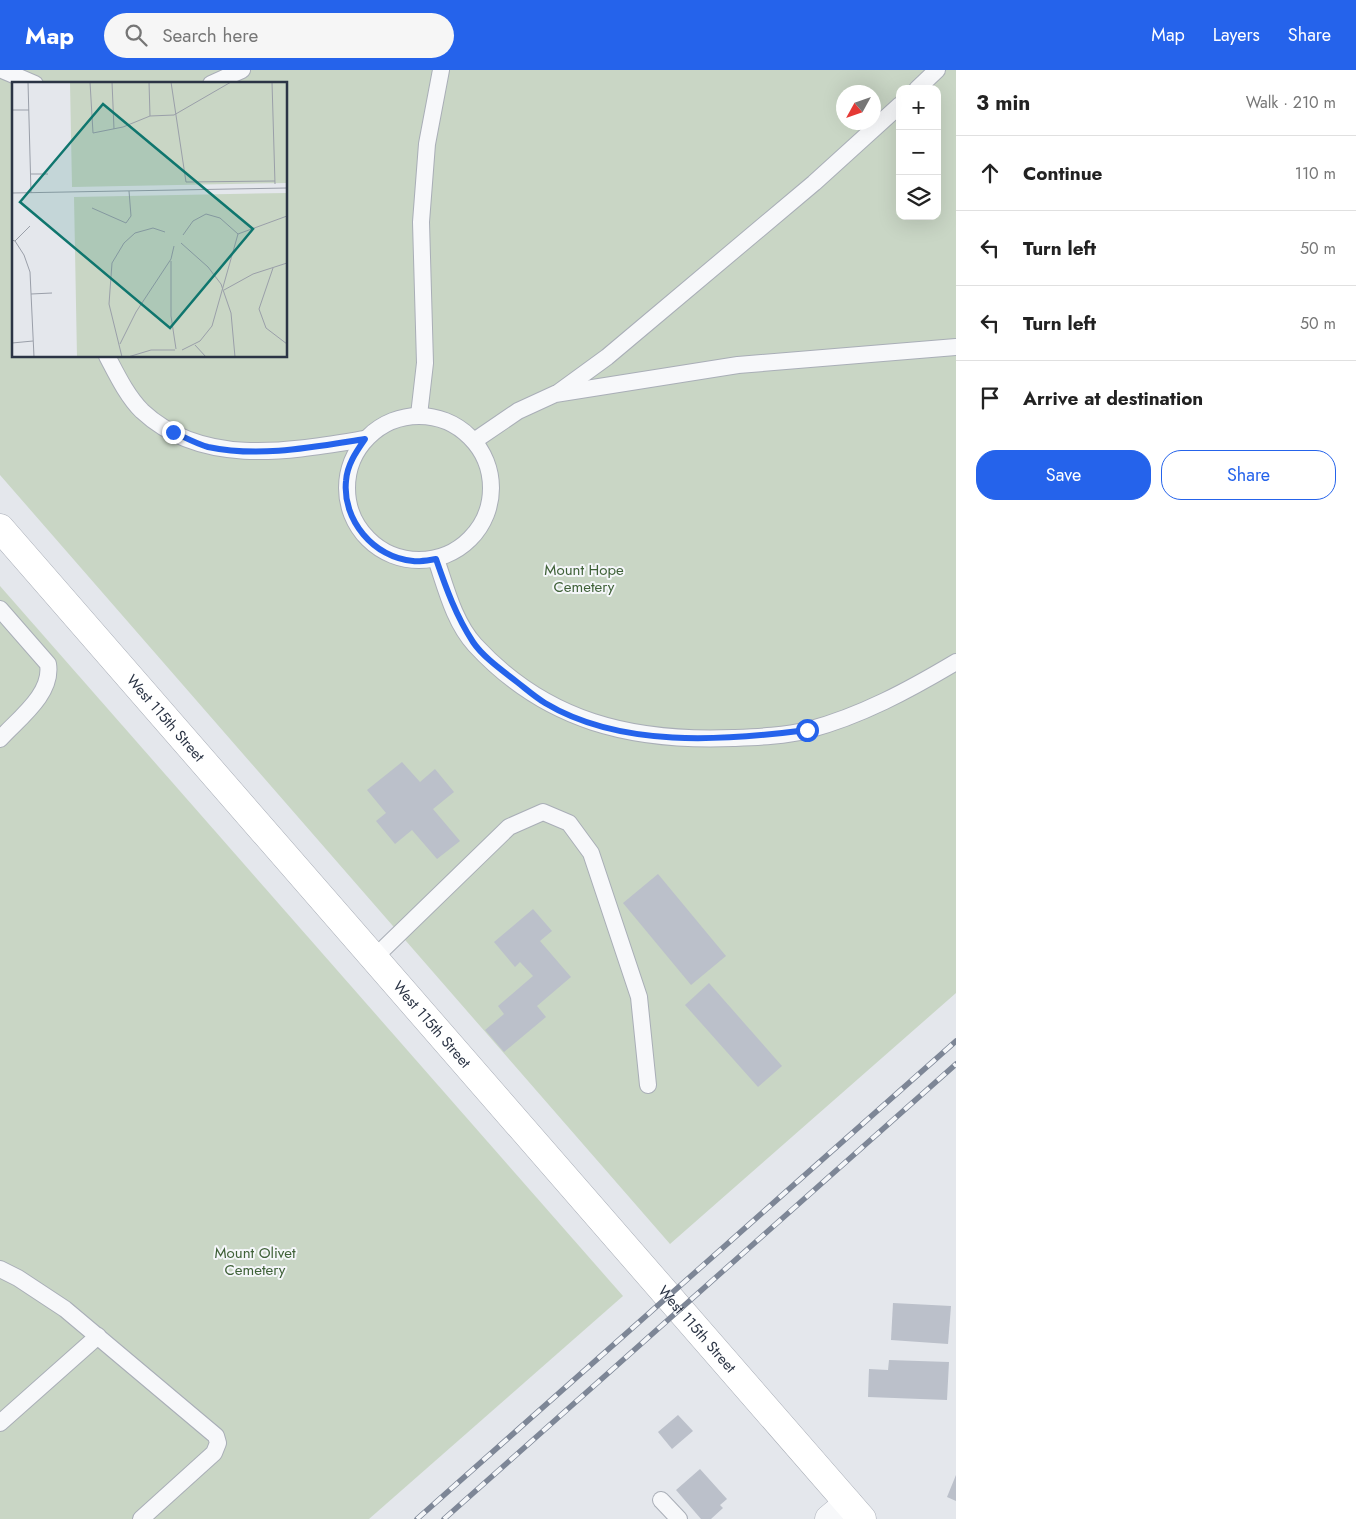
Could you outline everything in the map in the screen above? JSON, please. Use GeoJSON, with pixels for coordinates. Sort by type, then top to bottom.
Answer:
{"type":"FeatureCollection","features":[{"type":"Feature","properties":{"kind":"street","name":"West 115th Street"},"geometry":{"type":"LineString","coordinates":[[0,528],[374,958],[846,1514]]}},
{"type":"Feature","properties":{"kind":"lane"},"geometry":{"type":"LineString","coordinates":[[2,70],[30,82]]}},
{"type":"Feature","properties":{"kind":"lane"},"geometry":{"type":"LineString","coordinates":[[215,82],[242,70]]}},
{"type":"Feature","properties":{"kind":"lane"},"geometry":{"type":"LineString","coordinates":[[419,415],[425,363],[421,222],[427,144],[441,70]]}},
{"type":"Feature","properties":{"kind":"lane"},"geometry":{"type":"LineString","coordinates":[[921,85],[937,70]]}},
{"type":"Feature","properties":{"kind":"lane"},"geometry":{"type":"LineString","coordinates":[[474,441],[518,411],[555,394],[607,356],[814,183],[896,109]]}},
{"type":"Feature","properties":{"kind":"lane"},"geometry":{"type":"LineString","coordinates":[[555,394],[738,365],[956,346]]}},
{"type":"Feature","properties":{"kind":"lane"},"geometry":{"type":"LineString","coordinates":[[108,358],[122,384],[143,411],[173,432],[207,446],[242,451],[286,450],[365,439]]}},
{"type":"Feature","properties":{"kind":"lane"},"geometry":{"type":"LineString","coordinates":[[419,415],[439,418],[458,427],[474,441],[486,462],[491,486],[488,511],[477,532],[459,550],[436,559],[413,561],[390,555],[371,543],[356,526],[348,504],[346,481],[352,458],[365,439],[380,426],[399,418],[419,415]]}},
{"type":"Feature","properties":{"kind":"lane"},"geometry":{"type":"LineString","coordinates":[[436,559],[452,606],[474,644],[507,674],[545,703],[583,720],[629,732],[694,740],[754,737],[807,730],[862,712],[917,685],[956,662]]}},
{"type":"Feature","properties":{"kind":"lane"},"geometry":{"type":"LineString","coordinates":[[0,609],[48,664],[50,675],[37,700],[0,739]]}},
{"type":"Feature","properties":{"kind":"lane"},"geometry":{"type":"LineString","coordinates":[[374,958],[509,827],[543,812],[569,823],[591,853],[639,997],[648,1085]]}},
{"type":"Feature","properties":{"kind":"lane"},"geometry":{"type":"LineString","coordinates":[[0,1270],[40,1291],[98,1336],[216,1436],[218,1443],[214,1453],[141,1519]]}},
{"type":"Feature","properties":{"kind":"lane"},"geometry":{"type":"LineString","coordinates":[[0,1423],[98,1336]]}},
{"type":"Feature","properties":{"kind":"lane"},"geometry":{"type":"LineString","coordinates":[[661,1500],[679,1519]]}},
{"type":"Feature","properties":{"kind":"green space","name":"Mount Hope Cemetery"},"geometry":{"type":"Polygon","coordinates":[[[0,70],[956,70],[956,993],[670,1244],[0,475],[0,70]]]}},
{"type":"Feature","properties":{"kind":"green space","name":"Mount Olivet Cemetery"},"geometry":{"type":"Polygon","coordinates":[[[0,586],[623,1296],[369,1519],[0,1519],[0,586]]]}},
{"type":"Feature","properties":{"kind":"building"},"geometry":{"type":"Polygon","coordinates":[[[402,762],[420,782],[435,769],[454,792],[433,809],[460,841],[437,859],[412,830],[395,844],[376,821],[386,813],[367,790],[402,762]]]}},
{"type":"Feature","properties":{"kind":"building"},"geometry":{"type":"Polygon","coordinates":[[[658,874],[726,956],[691,985],[623,903],[658,874]]]}},
{"type":"Feature","properties":{"kind":"building"},"geometry":{"type":"Polygon","coordinates":[[[533,909],[552,931],[540,941],[571,977],[537,1006],[546,1017],[504,1052],[485,1030],[504,1014],[498,1006],[533,976],[520,962],[515,967],[494,942],[533,909]]]}},
{"type":"Feature","properties":{"kind":"building"},"geometry":{"type":"Polygon","coordinates":[[[709,983],[782,1066],[758,1087],[685,1005],[709,983]]]}},
{"type":"Feature","properties":{"kind":"building"},"geometry":{"type":"Polygon","coordinates":[[[893,1303],[951,1306],[948,1344],[891,1340],[893,1303]]]}},
{"type":"Feature","properties":{"kind":"building"},"geometry":{"type":"Polygon","coordinates":[[[889,1360],[949,1362],[947,1400],[868,1397],[869,1369],[888,1370],[889,1360]]]}},
{"type":"Feature","properties":{"kind":"building"},"geometry":{"type":"Polygon","coordinates":[[[678,1415],[693,1431],[672,1449],[658,1432],[678,1415]]]}},
{"type":"Feature","properties":{"kind":"building"},"geometry":{"type":"Polygon","coordinates":[[[700,1469],[727,1499],[720,1505],[723,1508],[711,1519],[701,1519],[676,1490],[700,1469]]]}},
{"type":"Feature","properties":{"kind":"building"},"geometry":{"type":"Polygon","coordinates":[[[956,1475],[956,1501],[947,1497],[956,1475]]]}},
{"type":"Feature","properties":{"kind":"railway"},"geometry":{"type":"LineString","coordinates":[[417,1519],[956,1041]]}},
{"type":"Feature","properties":{"kind":"railway"},"geometry":{"type":"LineString","coordinates":[[444,1519],[956,1064]]}},
{"type":"Feature","properties":{"kind":"route"},"geometry":{"type":"LineString","coordinates":[[173,432],[207,446],[242,451],[286,450],[365,439],[352,458],[346,481],[348,504],[356,526],[371,543],[390,555],[413,561],[436,559],[452,606],[474,644],[507,674],[545,703],[583,720],[629,732],[694,740],[754,737],[807,730]]}}]}
